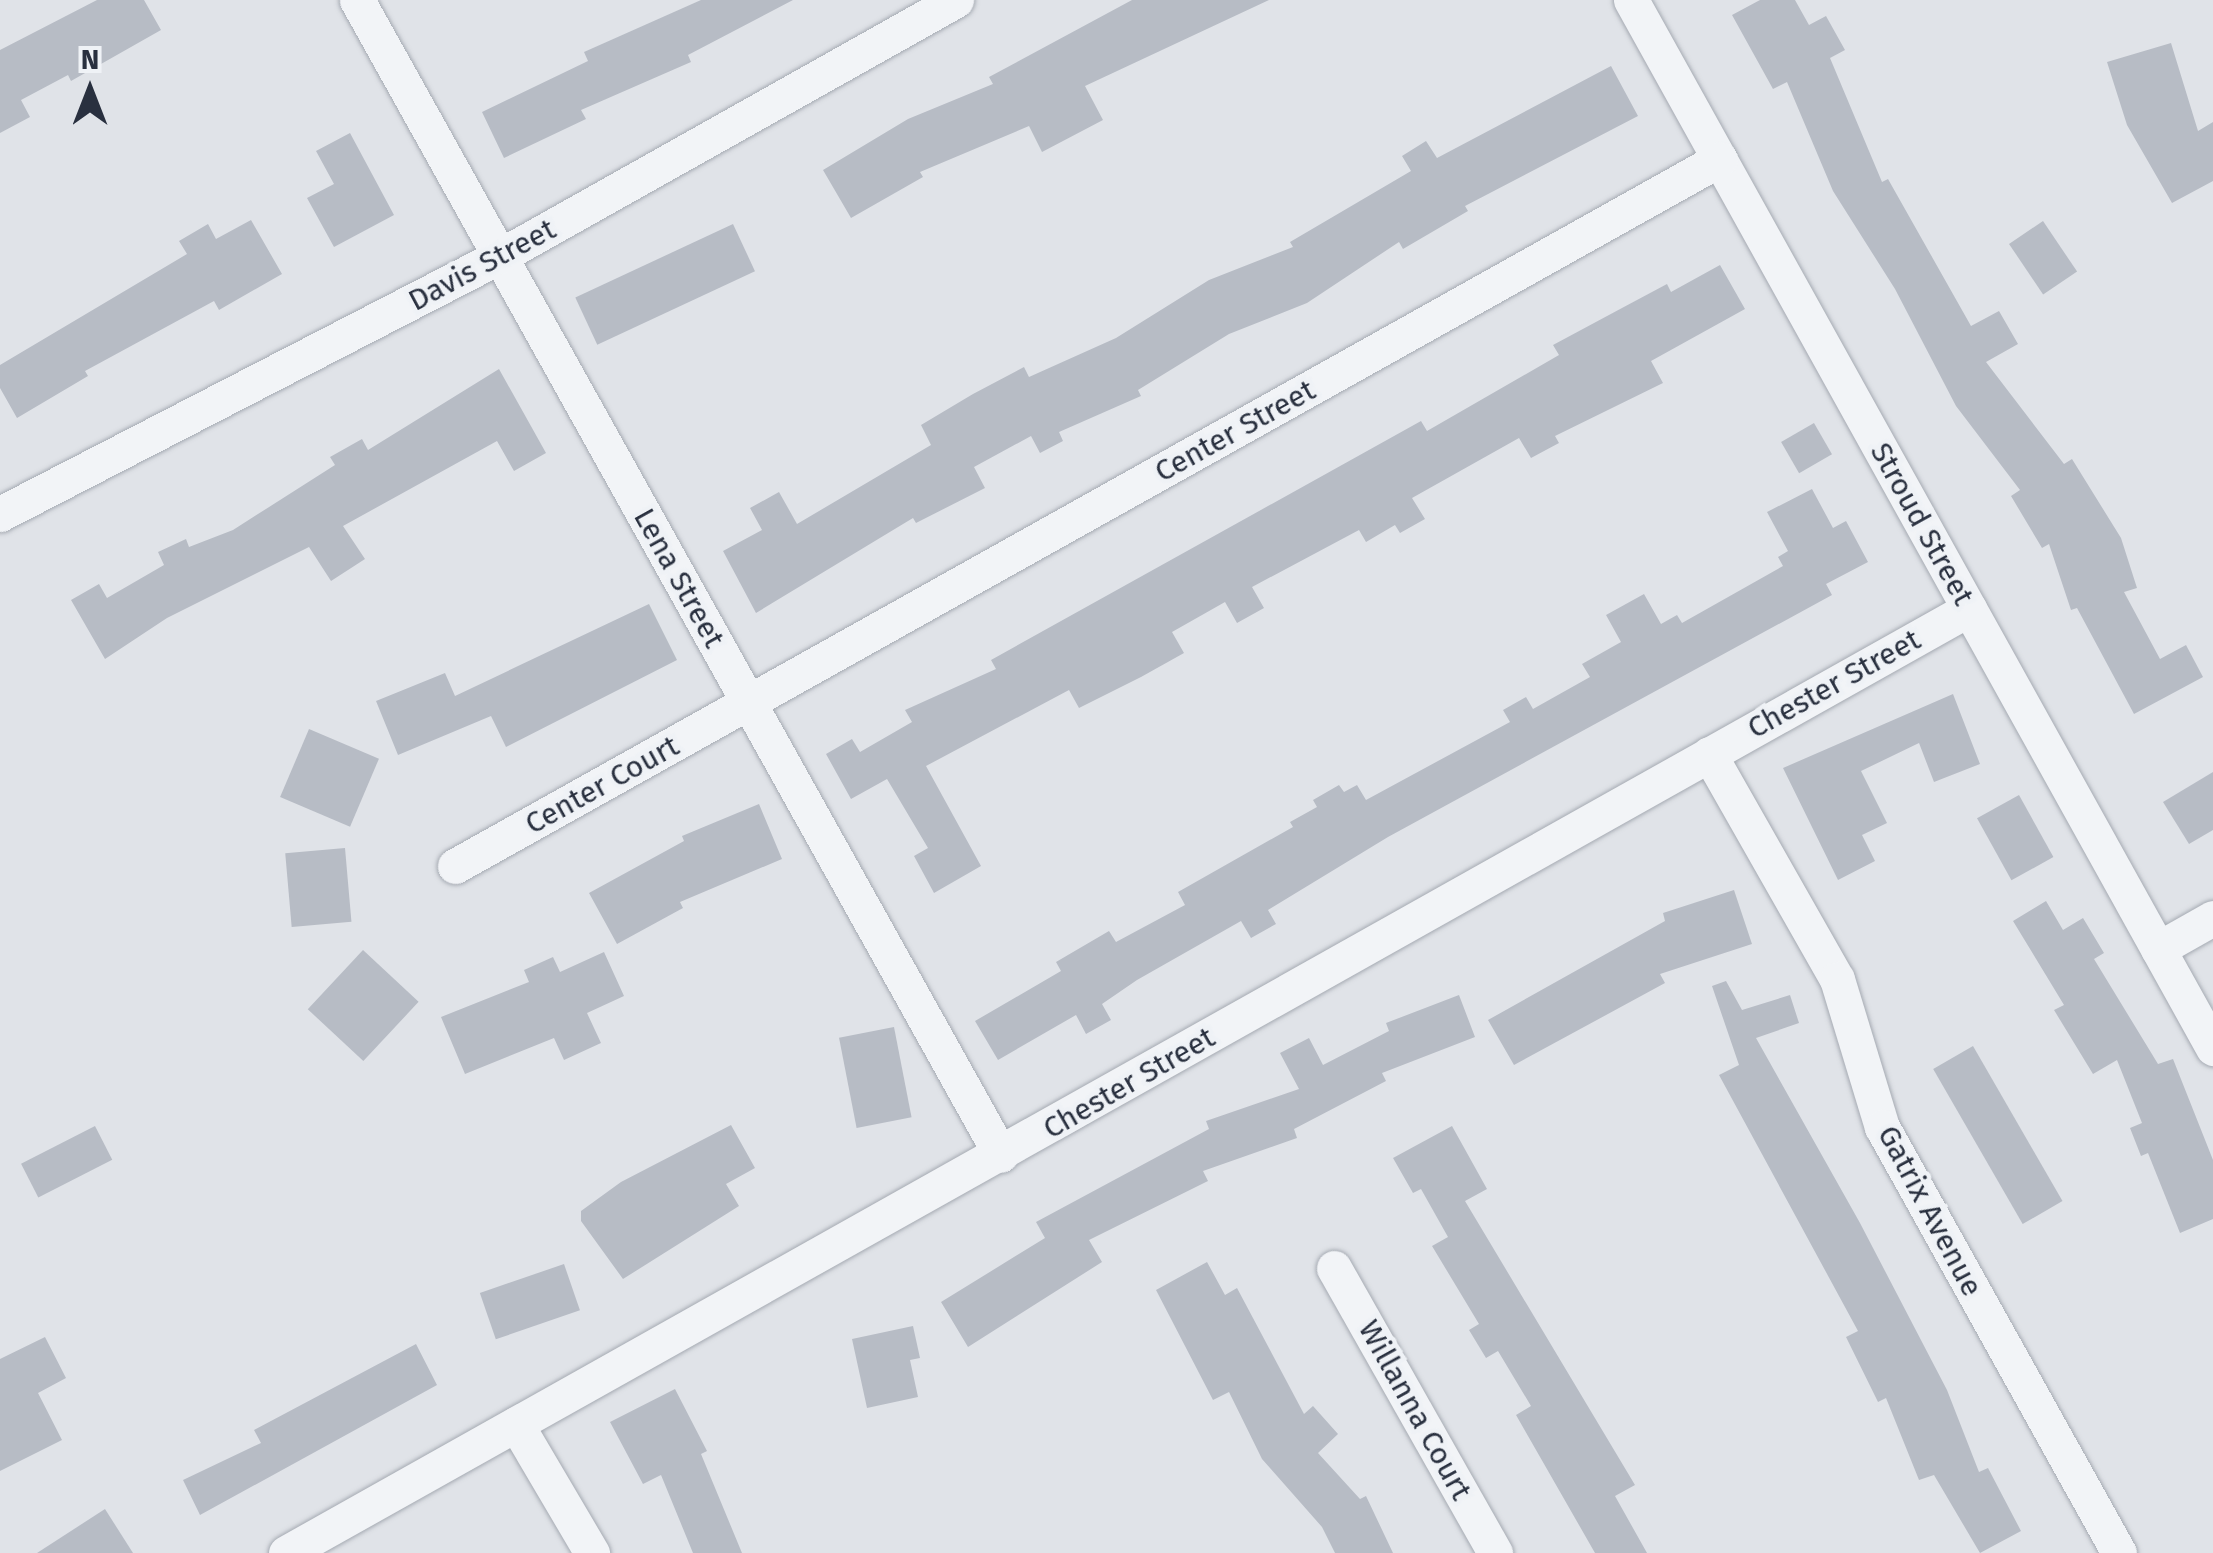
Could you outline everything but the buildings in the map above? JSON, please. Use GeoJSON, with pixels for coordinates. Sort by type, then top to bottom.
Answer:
{"type":"FeatureCollection","features":[{"type":"Feature","properties":{"kind":"street","name":"Lena Street"},"geometry":{"type":"LineString","coordinates":[[357,0],[1001,1155]]}},
{"type":"Feature","properties":{"kind":"street","name":"Davis Street"},"geometry":{"type":"LineString","coordinates":[[0,514],[500,256],[956,0]]}},
{"type":"Feature","properties":{"kind":"street","name":"Stroud Street"},"geometry":{"type":"LineString","coordinates":[[1631,0],[2213,1048]]}},
{"type":"Feature","properties":{"kind":"street","name":"Center Street"},"geometry":{"type":"LineString","coordinates":[[749,703],[1720,159]]}},
{"type":"Feature","properties":{"kind":"street","name":"Chester Street"},"geometry":{"type":"LineString","coordinates":[[286,1553],[1969,609]]}},
{"type":"Feature","properties":{"kind":"street","name":"Center Court"},"geometry":{"type":"LineString","coordinates":[[455,866],[749,703]]}},
{"type":"Feature","properties":{"kind":"street","name":"Gatrix Avenue"},"geometry":{"type":"LineString","coordinates":[[1709,754],[1836,980],[1882,1126],[2119,1553]]}},
{"type":"Feature","properties":{"kind":"street"},"geometry":{"type":"LineString","coordinates":[[2158,949],[2213,918]]}},
{"type":"Feature","properties":{"kind":"street","name":"Willanna Court"},"geometry":{"type":"LineString","coordinates":[[1334,1268],[1496,1553]]}},
{"type":"Feature","properties":{"kind":"street"},"geometry":{"type":"LineString","coordinates":[[516,1424],[592,1553]]}}]}
